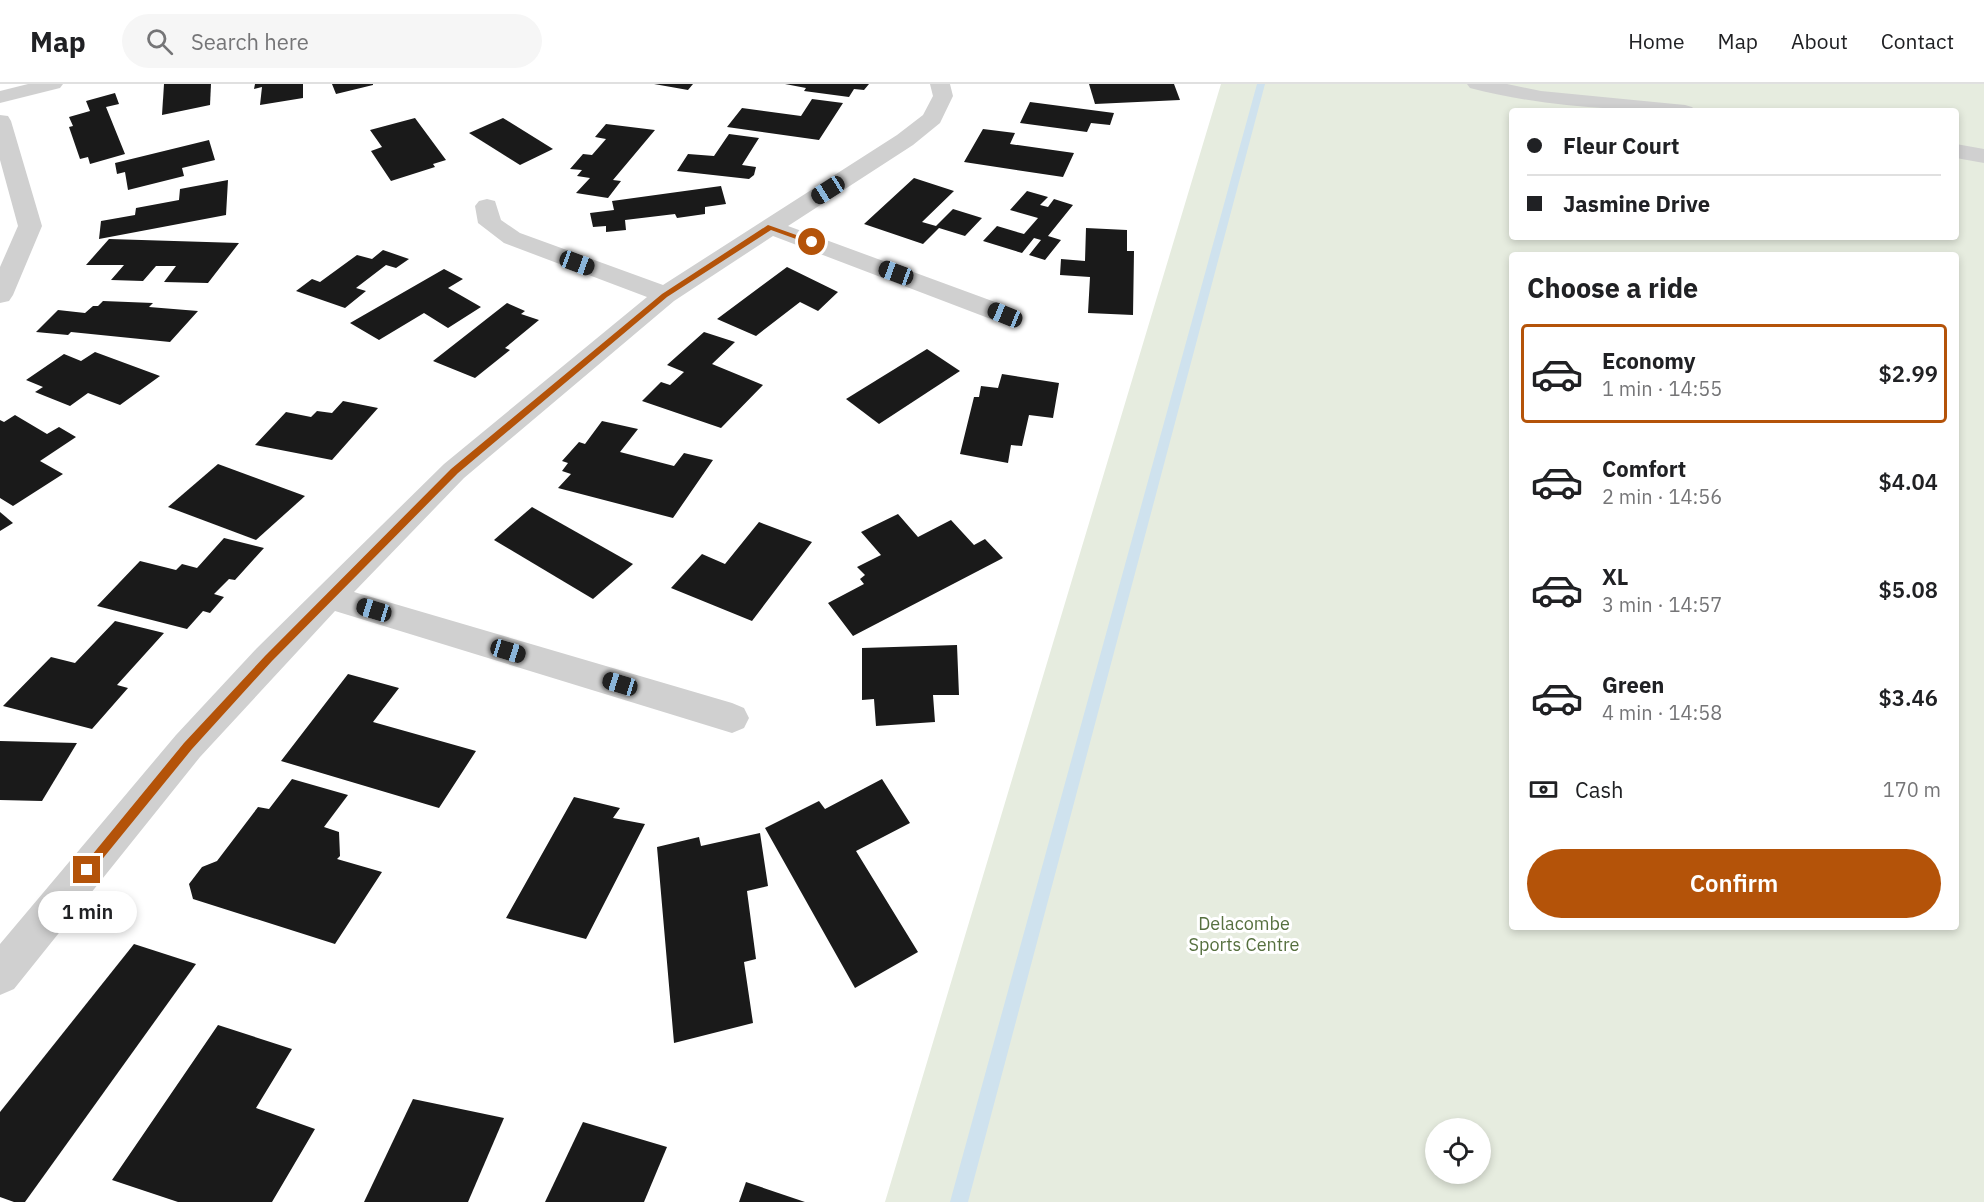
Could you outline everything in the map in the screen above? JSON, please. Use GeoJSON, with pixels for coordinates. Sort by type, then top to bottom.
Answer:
{"type":"FeatureCollection","features":[{"type":"Feature","properties":{"kind":"street"},"geometry":{"type":"LineString","coordinates":[[0,97],[53,84]]}},
{"type":"Feature","properties":{"kind":"street"},"geometry":{"type":"LineString","coordinates":[[0,975],[188,746],[329,597],[454,471],[665,296],[905,141],[932,118],[943,96],[940,84]]}},
{"type":"Feature","properties":{"kind":"street"},"geometry":{"type":"LineString","coordinates":[[1477,84],[1541,97],[1654,108]]}},
{"type":"Feature","properties":{"kind":"street"},"geometry":{"type":"LineString","coordinates":[[0,121],[30,225],[0,295]]}},
{"type":"Feature","properties":{"kind":"street"},"geometry":{"type":"LineString","coordinates":[[1959,152],[1984,156]]}},
{"type":"Feature","properties":{"kind":"street"},"geometry":{"type":"LineString","coordinates":[[487,206],[490,223],[512,238],[665,296]]}},
{"type":"Feature","properties":{"kind":"street"},"geometry":{"type":"LineString","coordinates":[[770,227],[1005,315]]}},
{"type":"Feature","properties":{"kind":"street"},"geometry":{"type":"LineString","coordinates":[[329,597],[732,718]]}},
{"type":"Feature","properties":{"kind":"green space","name":"Delacombe Sports Centre"},"geometry":{"type":"Polygon","coordinates":[[[1221,84],[1984,84],[1984,1202],[885,1202],[1221,84]]]}},
{"type":"Feature","properties":{"kind":"building"},"geometry":{"type":"Polygon","coordinates":[[[164,84],[211,84],[210,105],[162,115],[164,84]]]}},
{"type":"Feature","properties":{"kind":"building"},"geometry":{"type":"Polygon","coordinates":[[[255,84],[303,84],[303,98],[260,105],[262,87],[254,89],[255,84]]]}},
{"type":"Feature","properties":{"kind":"building"},"geometry":{"type":"Polygon","coordinates":[[[332,84],[373,84],[373,85],[336,94],[332,84]]]}},
{"type":"Feature","properties":{"kind":"building"},"geometry":{"type":"Polygon","coordinates":[[[654,84],[693,84],[688,90],[654,84]]]}},
{"type":"Feature","properties":{"kind":"building"},"geometry":{"type":"Polygon","coordinates":[[[785,84],[869,84],[864,90],[854,89],[849,97],[804,91],[806,88],[785,84]]]}},
{"type":"Feature","properties":{"kind":"building"},"geometry":{"type":"Polygon","coordinates":[[[1089,84],[1174,84],[1180,100],[1095,104],[1089,84]]]}},
{"type":"Feature","properties":{"kind":"building"},"geometry":{"type":"Polygon","coordinates":[[[115,93],[119,104],[106,107],[125,154],[90,164],[88,157],[80,159],[69,127],[73,126],[69,117],[90,111],[86,101],[115,93]]]}},
{"type":"Feature","properties":{"kind":"building"},"geometry":{"type":"Polygon","coordinates":[[[812,99],[843,103],[819,140],[727,127],[742,108],[801,116],[812,99]]]}},
{"type":"Feature","properties":{"kind":"building"},"geometry":{"type":"Polygon","coordinates":[[[1030,102],[1114,113],[1110,125],[1091,123],[1087,132],[1020,123],[1030,102]]]}},
{"type":"Feature","properties":{"kind":"building"},"geometry":{"type":"Polygon","coordinates":[[[415,118],[446,160],[433,164],[435,167],[391,181],[371,151],[382,147],[370,130],[415,118]]]}},
{"type":"Feature","properties":{"kind":"building"},"geometry":{"type":"Polygon","coordinates":[[[503,118],[553,149],[520,165],[469,133],[503,118]]]}},
{"type":"Feature","properties":{"kind":"building"},"geometry":{"type":"Polygon","coordinates":[[[606,124],[655,130],[613,180],[621,181],[608,198],[576,193],[590,178],[577,176],[582,170],[570,169],[583,154],[592,155],[606,139],[595,137],[606,124]]]}},
{"type":"Feature","properties":{"kind":"building"},"geometry":{"type":"Polygon","coordinates":[[[983,129],[1015,133],[1010,144],[1074,153],[1063,177],[964,162],[983,129]]]}},
{"type":"Feature","properties":{"kind":"building"},"geometry":{"type":"Polygon","coordinates":[[[729,134],[759,138],[742,165],[756,167],[754,175],[749,179],[677,171],[688,154],[714,156],[729,134]]]}},
{"type":"Feature","properties":{"kind":"building"},"geometry":{"type":"Polygon","coordinates":[[[209,140],[215,160],[182,168],[184,176],[128,190],[125,172],[117,174],[115,163],[209,140]]]}},
{"type":"Feature","properties":{"kind":"building"},"geometry":{"type":"Polygon","coordinates":[[[914,178],[954,191],[922,222],[936,226],[953,209],[982,218],[965,236],[939,228],[923,244],[864,224],[914,178]]]}},
{"type":"Feature","properties":{"kind":"building"},"geometry":{"type":"Polygon","coordinates":[[[228,180],[226,215],[99,239],[101,221],[135,215],[136,208],[179,200],[180,189],[228,180]]]}},
{"type":"Feature","properties":{"kind":"building"},"geometry":{"type":"Polygon","coordinates":[[[721,186],[726,204],[705,207],[705,214],[677,218],[675,214],[625,220],[626,230],[606,232],[606,226],[593,227],[590,213],[614,210],[612,201],[721,186]]]}},
{"type":"Feature","properties":{"kind":"building"},"geometry":{"type":"Polygon","coordinates":[[[1027,191],[1048,197],[1040,205],[1048,207],[1054,199],[1073,205],[1048,236],[1061,240],[1045,260],[1029,255],[1041,240],[1034,238],[1022,253],[983,241],[997,226],[1024,234],[1038,218],[1010,210],[1027,191]]]}},
{"type":"Feature","properties":{"kind":"building"},"geometry":{"type":"Polygon","coordinates":[[[1086,228],[1127,230],[1127,251],[1134,251],[1133,315],[1088,313],[1090,277],[1060,275],[1061,259],[1085,261],[1086,228]]]}},
{"type":"Feature","properties":{"kind":"building"},"geometry":{"type":"Polygon","coordinates":[[[109,239],[239,243],[208,283],[164,282],[176,266],[156,266],[143,281],[111,280],[124,265],[86,265],[109,239]]]}},
{"type":"Feature","properties":{"kind":"building"},"geometry":{"type":"Polygon","coordinates":[[[383,250],[409,259],[396,268],[386,265],[356,288],[366,291],[345,308],[296,291],[312,279],[320,282],[357,255],[372,259],[383,250]]]}},
{"type":"Feature","properties":{"kind":"building"},"geometry":{"type":"Polygon","coordinates":[[[787,267],[838,292],[818,311],[800,302],[756,336],[717,319],[787,267]]]}},
{"type":"Feature","properties":{"kind":"building"},"geometry":{"type":"Polygon","coordinates":[[[444,269],[463,279],[448,288],[481,307],[448,328],[424,313],[379,340],[350,323],[444,269]]]}},
{"type":"Feature","properties":{"kind":"building"},"geometry":{"type":"Polygon","coordinates":[[[103,301],[153,303],[149,307],[198,311],[170,342],[71,332],[68,335],[36,332],[58,310],[85,313],[103,301]]]}},
{"type":"Feature","properties":{"kind":"building"},"geometry":{"type":"Polygon","coordinates":[[[507,303],[525,311],[521,314],[539,320],[505,348],[510,350],[475,378],[433,361],[507,303]]]}},
{"type":"Feature","properties":{"kind":"building"},"geometry":{"type":"Polygon","coordinates":[[[704,332],[735,342],[712,364],[763,385],[721,428],[642,401],[661,382],[670,385],[684,372],[667,365],[704,332]]]}},
{"type":"Feature","properties":{"kind":"building"},"geometry":{"type":"Polygon","coordinates":[[[927,349],[960,371],[879,424],[846,399],[927,349]]]}},
{"type":"Feature","properties":{"kind":"building"},"geometry":{"type":"Polygon","coordinates":[[[95,352],[160,376],[120,405],[88,393],[70,406],[35,392],[43,387],[26,380],[64,354],[81,361],[95,352]]]}},
{"type":"Feature","properties":{"kind":"building"},"geometry":{"type":"Polygon","coordinates":[[[1002,374],[1059,383],[1053,418],[1029,415],[1022,446],[1011,445],[1008,463],[960,454],[974,397],[979,397],[981,386],[998,388],[1002,374]]]}},
{"type":"Feature","properties":{"kind":"building"},"geometry":{"type":"Polygon","coordinates":[[[343,401],[378,408],[332,460],[255,445],[286,412],[311,417],[317,411],[332,413],[343,401]]]}},
{"type":"Feature","properties":{"kind":"building"},"geometry":{"type":"Polygon","coordinates":[[[15,415],[47,434],[59,427],[76,437],[40,461],[63,474],[13,506],[0,498],[0,420],[4,422],[15,415]]]}},
{"type":"Feature","properties":{"kind":"building"},"geometry":{"type":"Polygon","coordinates":[[[602,421],[638,429],[620,452],[674,466],[684,453],[713,460],[673,518],[558,488],[571,474],[562,471],[568,463],[562,461],[579,442],[585,444],[602,421]]]}},
{"type":"Feature","properties":{"kind":"building"},"geometry":{"type":"Polygon","coordinates":[[[218,464],[305,496],[256,540],[168,507],[218,464]]]}},
{"type":"Feature","properties":{"kind":"building"},"geometry":{"type":"Polygon","coordinates":[[[532,507],[633,564],[593,599],[494,540],[532,507]]]}},
{"type":"Feature","properties":{"kind":"building"},"geometry":{"type":"Polygon","coordinates":[[[0,512],[13,523],[0,531],[0,512]]]}},
{"type":"Feature","properties":{"kind":"building"},"geometry":{"type":"Polygon","coordinates":[[[898,514],[918,537],[951,520],[974,545],[985,539],[1003,558],[853,636],[828,603],[864,584],[860,579],[865,575],[857,567],[881,555],[861,532],[898,514]]]}},
{"type":"Feature","properties":{"kind":"building"},"geometry":{"type":"Polygon","coordinates":[[[759,522],[812,542],[752,621],[671,588],[702,554],[725,564],[759,522]]]}},
{"type":"Feature","properties":{"kind":"building"},"geometry":{"type":"Polygon","coordinates":[[[224,538],[264,548],[235,580],[229,579],[214,594],[224,597],[210,613],[203,611],[187,629],[97,606],[140,561],[176,570],[182,564],[197,568],[224,538]]]}},
{"type":"Feature","properties":{"kind":"building"},"geometry":{"type":"Polygon","coordinates":[[[115,621],[164,633],[117,685],[128,688],[92,729],[3,706],[51,657],[75,663],[115,621]]]}},
{"type":"Feature","properties":{"kind":"building"},"geometry":{"type":"Polygon","coordinates":[[[957,645],[959,695],[933,695],[935,722],[876,726],[874,699],[862,700],[862,648],[957,645]]]}},
{"type":"Feature","properties":{"kind":"building"},"geometry":{"type":"Polygon","coordinates":[[[348,674],[399,688],[373,722],[476,751],[439,808],[281,761],[348,674]]]}},
{"type":"Feature","properties":{"kind":"building"},"geometry":{"type":"Polygon","coordinates":[[[0,741],[77,743],[42,801],[0,800],[0,741]]]}},
{"type":"Feature","properties":{"kind":"building"},"geometry":{"type":"Polygon","coordinates":[[[292,779],[348,795],[324,827],[339,832],[340,856],[337,859],[382,872],[335,944],[193,899],[189,884],[202,867],[217,861],[258,807],[269,809],[292,779]]]}},
{"type":"Feature","properties":{"kind":"building"},"geometry":{"type":"Polygon","coordinates":[[[882,779],[910,823],[856,851],[918,952],[855,988],[765,828],[819,801],[825,809],[882,779]]]}},
{"type":"Feature","properties":{"kind":"building"},"geometry":{"type":"Polygon","coordinates":[[[574,797],[620,808],[613,818],[645,824],[586,939],[506,918],[574,797]]]}},
{"type":"Feature","properties":{"kind":"building"},"geometry":{"type":"Polygon","coordinates":[[[760,833],[768,886],[747,891],[756,959],[744,962],[753,1023],[674,1043],[657,847],[699,837],[701,846],[760,833]]]}},
{"type":"Feature","properties":{"kind":"building"},"geometry":{"type":"Polygon","coordinates":[[[134,944],[196,964],[25,1202],[14,1202],[0,1197],[0,1112],[134,944]]]}},
{"type":"Feature","properties":{"kind":"building"},"geometry":{"type":"Polygon","coordinates":[[[218,1025],[292,1049],[256,1108],[315,1129],[272,1202],[178,1202],[112,1180],[218,1025]]]}},
{"type":"Feature","properties":{"kind":"building"},"geometry":{"type":"Polygon","coordinates":[[[413,1099],[504,1118],[468,1202],[364,1202],[413,1099]]]}},
{"type":"Feature","properties":{"kind":"building"},"geometry":{"type":"Polygon","coordinates":[[[583,1122],[667,1147],[644,1202],[545,1202],[583,1122]]]}},
{"type":"Feature","properties":{"kind":"building"},"geometry":{"type":"Polygon","coordinates":[[[746,1182],[805,1202],[739,1202],[746,1182]]]}},
{"type":"Feature","properties":{"kind":"waterway"},"geometry":{"type":"LineString","coordinates":[[959,1202],[1261,84]]}},
{"type":"Feature","properties":{"kind":"route"},"geometry":{"type":"LineString","coordinates":[[87,870],[188,746],[269,658],[454,471],[665,296],[770,227],[812,242]]}}]}
